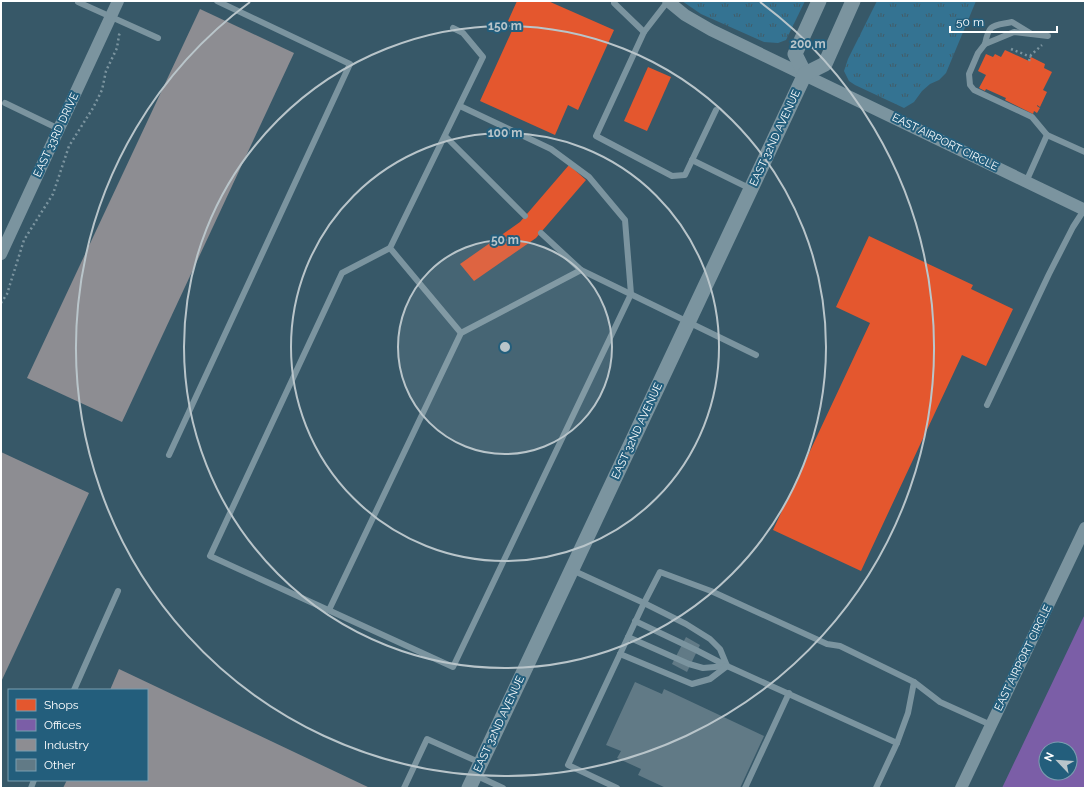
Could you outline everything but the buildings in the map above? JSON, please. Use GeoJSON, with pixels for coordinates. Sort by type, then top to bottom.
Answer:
{"type":"FeatureCollection","features":[{"type":"Feature","properties":{"kind":"street","name":"EAST 33RD DRIVE"},"geometry":{"type":"LineString","coordinates":[[1,254],[118,1]]}},
{"type":"Feature","properties":{"kind":"street","name":"EAST AIRPORT CIRCLE"},"geometry":{"type":"LineString","coordinates":[[668,1],[685,15],[711,30],[1085,210]]}},
{"type":"Feature","properties":{"kind":"street"},"geometry":{"type":"LineString","coordinates":[[819,1],[795,54],[805,74],[825,64],[853,1]]}},
{"type":"Feature","properties":{"kind":"street","name":"EAST 32ND AVENUE"},"geometry":{"type":"LineString","coordinates":[[475,776],[805,74]]}},
{"type":"Feature","properties":{"kind":"street","name":"EAST AIRPORT CIRCLE"},"geometry":{"type":"LineString","coordinates":[[961,788],[1085,528]]}},
{"type":"Feature","properties":{"kind":"lane"},"geometry":{"type":"LineString","coordinates":[[169,455],[350,64],[217,1]]}},
{"type":"Feature","properties":{"kind":"lane"},"geometry":{"type":"LineString","coordinates":[[668,1],[644,32],[596,136],[672,176],[685,175],[716,110]]}},
{"type":"Feature","properties":{"kind":"lane"},"geometry":{"type":"LineString","coordinates":[[78,2],[158,38]]}},
{"type":"Feature","properties":{"kind":"lane"},"geometry":{"type":"LineString","coordinates":[[614,3],[644,32]]}},
{"type":"Feature","properties":{"kind":"lane"},"geometry":{"type":"LineString","coordinates":[[985,44],[988,30],[992,27],[1012,22],[1033,35]]}},
{"type":"Feature","properties":{"kind":"lane"},"geometry":{"type":"LineString","coordinates":[[453,28],[463,33],[483,57],[390,248],[342,273],[210,556],[453,667],[631,294],[624,220],[589,177],[550,149],[460,106]]}},
{"type":"Feature","properties":{"kind":"lane"},"geometry":{"type":"LineString","coordinates":[[1047,39],[1014,32],[985,44],[978,52],[968,74],[969,82],[972,88],[979,93],[1032,118],[1047,135],[1085,152]]}},
{"type":"Feature","properties":{"kind":"lane"},"geometry":{"type":"LineString","coordinates":[[5,103],[59,129]]}},
{"type":"Feature","properties":{"kind":"lane"},"geometry":{"type":"LineString","coordinates":[[1026,182],[1047,135]]}},
{"type":"Feature","properties":{"kind":"lane"},"geometry":{"type":"LineString","coordinates":[[445,136],[525,216]]}},
{"type":"Feature","properties":{"kind":"lane"},"geometry":{"type":"LineString","coordinates":[[692,160],[751,189]]}},
{"type":"Feature","properties":{"kind":"lane"},"geometry":{"type":"LineString","coordinates":[[987,405],[1073,226],[1085,210]]}},
{"type":"Feature","properties":{"kind":"lane"},"geometry":{"type":"LineString","coordinates":[[541,233],[581,270],[756,355]]}},
{"type":"Feature","properties":{"kind":"lane"},"geometry":{"type":"LineString","coordinates":[[390,248],[461,333]]}},
{"type":"Feature","properties":{"kind":"lane"},"geometry":{"type":"LineString","coordinates":[[329,610],[461,333],[581,270]]}},
{"type":"Feature","properties":{"kind":"lane"},"geometry":{"type":"LineString","coordinates":[[572,570],[686,624],[710,639],[720,649],[727,666]]}},
{"type":"Feature","properties":{"kind":"lane"},"geometry":{"type":"LineString","coordinates":[[618,788],[568,765],[635,621],[660,572],[711,591],[827,644],[840,646],[914,682],[940,702],[991,725]]}},
{"type":"Feature","properties":{"kind":"lane"},"geometry":{"type":"LineString","coordinates":[[74,689],[118,591]]}},
{"type":"Feature","properties":{"kind":"lane"},"geometry":{"type":"LineString","coordinates":[[635,621],[727,666],[897,743]]}},
{"type":"Feature","properties":{"kind":"lane"},"geometry":{"type":"LineString","coordinates":[[628,637],[702,668],[727,666]]}},
{"type":"Feature","properties":{"kind":"lane"},"geometry":{"type":"LineString","coordinates":[[620,654],[692,684],[710,679],[727,666]]}},
{"type":"Feature","properties":{"kind":"lane"},"geometry":{"type":"LineString","coordinates":[[876,788],[897,743],[908,713],[914,682]]}},
{"type":"Feature","properties":{"kind":"lane"},"geometry":{"type":"LineString","coordinates":[[745,788],[789,693]]}},
{"type":"Feature","properties":{"kind":"lane"},"geometry":{"type":"LineString","coordinates":[[404,788],[427,739],[475,776],[503,788]]}},
{"type":"Feature","properties":{"kind":"path"},"geometry":{"type":"LineString","coordinates":[[1,303],[7,294],[24,240],[53,194],[69,146],[93,108],[102,90],[106,71],[117,48],[119,35],[126,23]]}},
{"type":"Feature","properties":{"kind":"path"},"geometry":{"type":"LineString","coordinates":[[1029,61],[1031,55],[1047,39]]}},
{"type":"Feature","properties":{"kind":"path"},"geometry":{"type":"LineString","coordinates":[[1011,49],[1031,57]]}},
{"type":"Feature","properties":{"kind":"green space"},"geometry":{"type":"Polygon","coordinates":[[[682,1],[805,1],[786,40],[778,43],[764,42],[701,14],[682,1]]]}},
{"type":"Feature","properties":{"kind":"green space"},"geometry":{"type":"Polygon","coordinates":[[[877,1],[976,1],[946,73],[939,80],[930,84],[922,91],[914,102],[904,108],[855,85],[849,81],[844,71],[848,59],[877,1]]]}}]}
